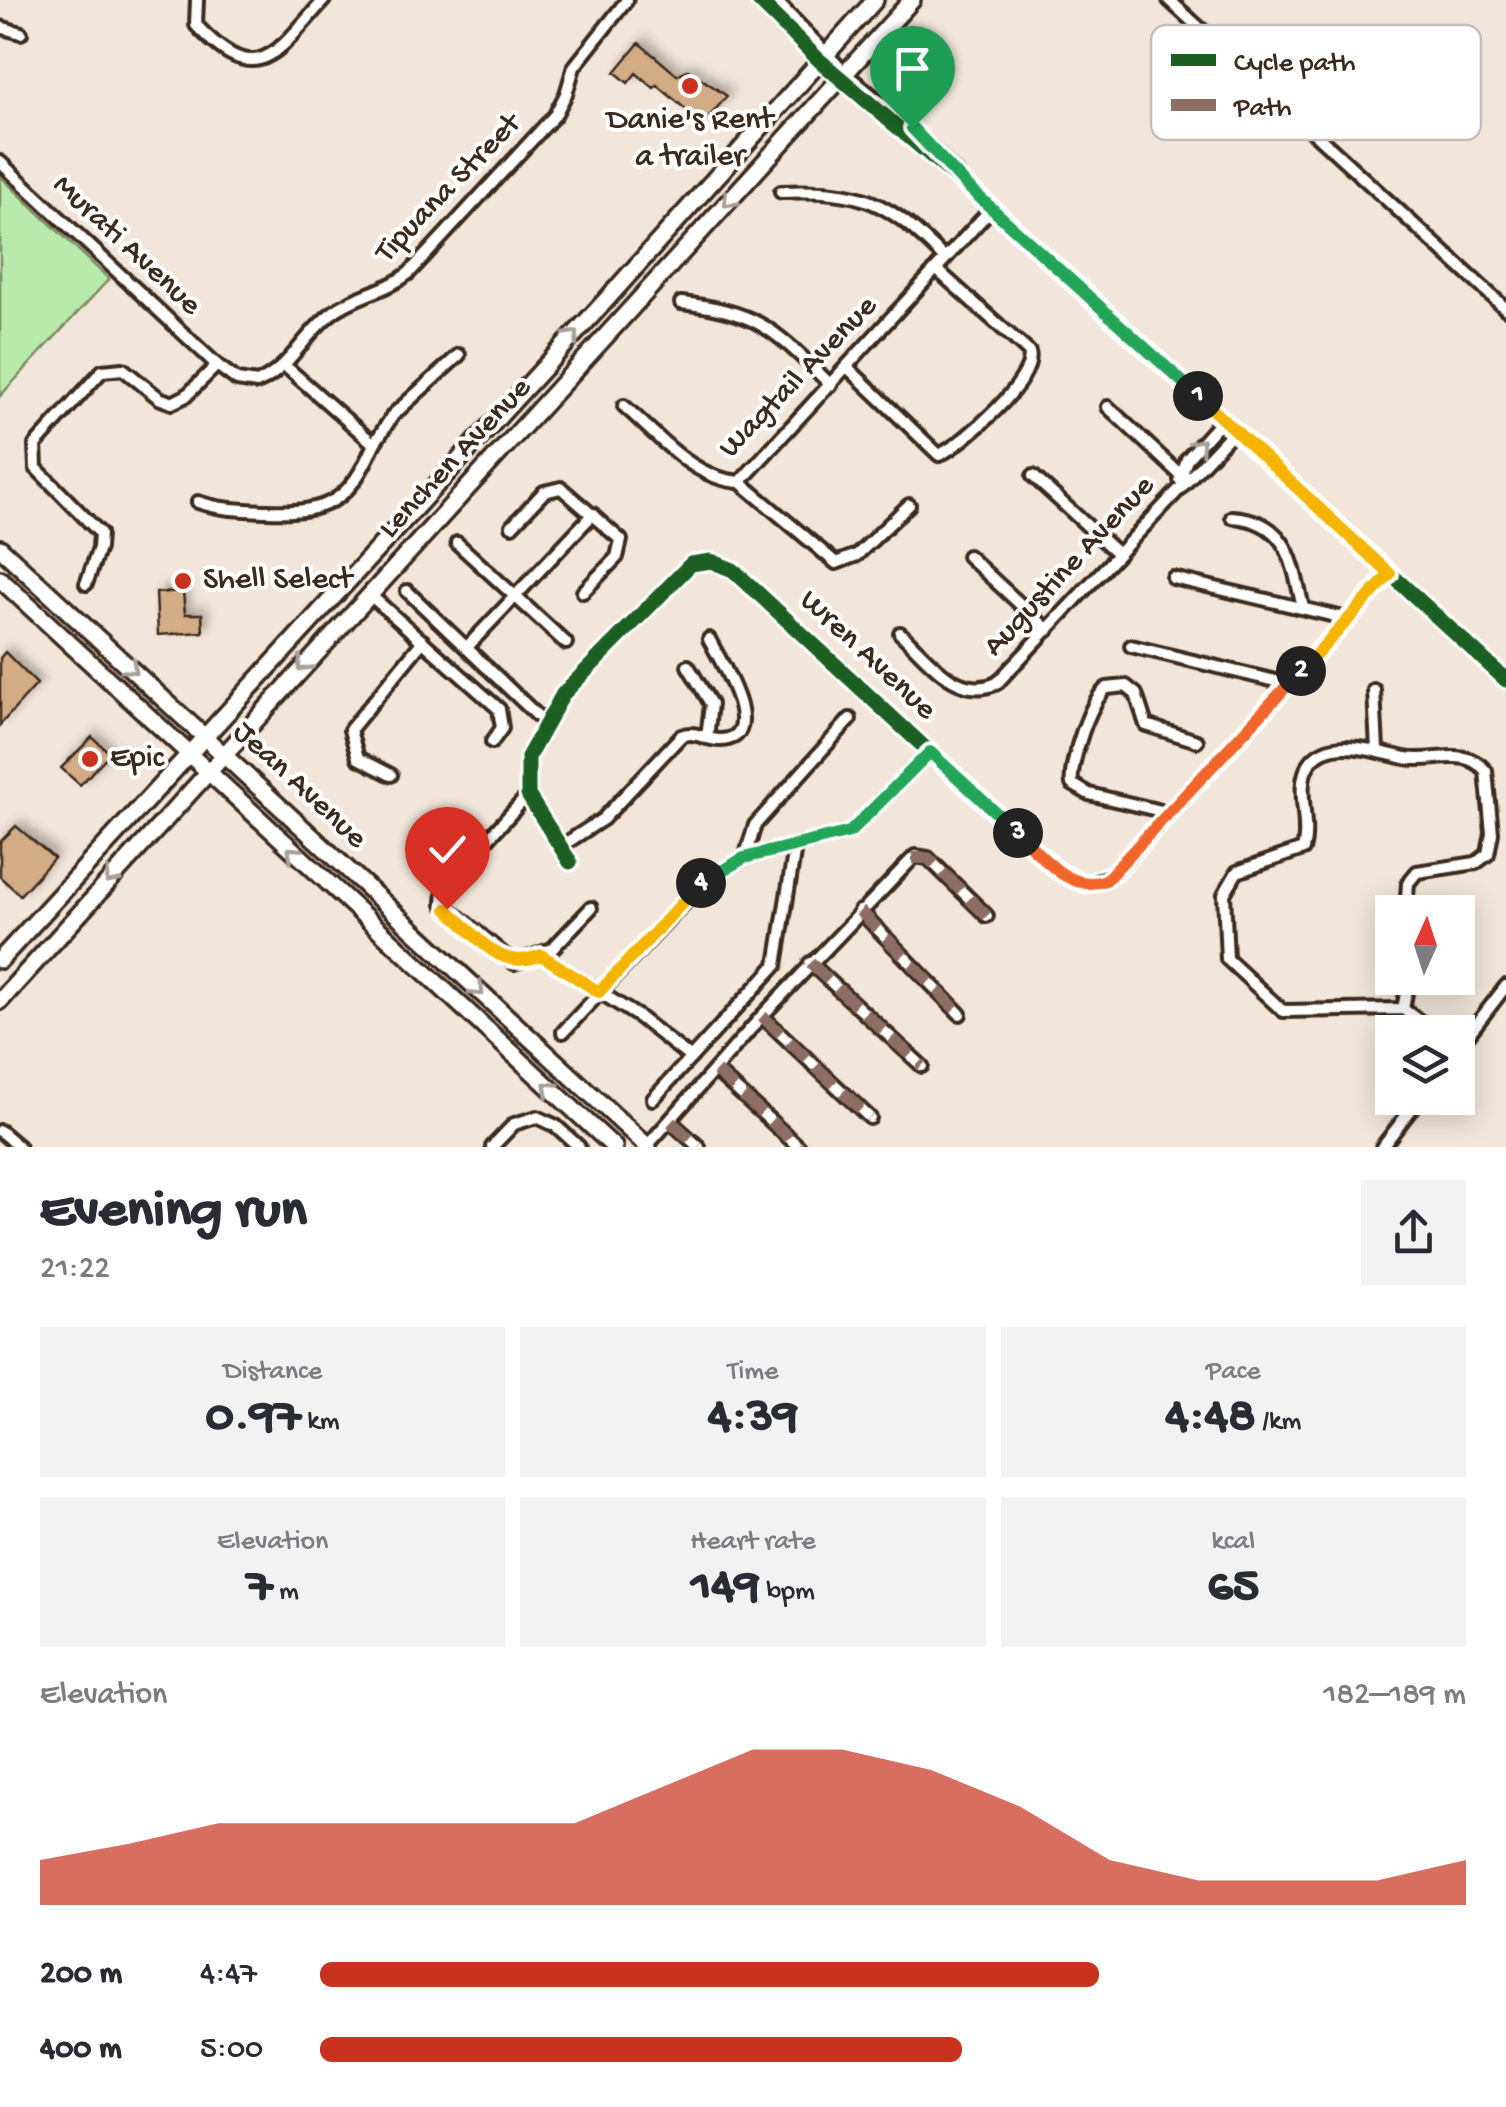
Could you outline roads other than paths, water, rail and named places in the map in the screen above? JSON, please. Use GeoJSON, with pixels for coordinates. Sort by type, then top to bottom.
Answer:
{"type":"FeatureCollection","features":[{"type":"Feature","properties":{"kind":"main road","name":"Lenchen Avenue"},"geometry":{"type":"LineString","coordinates":[[0,960],[607,299],[875,0]]}},
{"type":"Feature","properties":{"kind":"main road","name":"Lenchen Avenue"},"geometry":{"type":"LineString","coordinates":[[0,1001],[912,0]]}},
{"type":"Feature","properties":{"kind":"main road","name":"Jean Avenue"},"geometry":{"type":"LineString","coordinates":[[0,548],[647,1147]]}},
{"type":"Feature","properties":{"kind":"main road"},"geometry":{"type":"LineString","coordinates":[[25,571],[46,604],[41,616]]}},
{"type":"Feature","properties":{"kind":"main road","name":"Jean Avenue"},"geometry":{"type":"LineString","coordinates":[[0,579],[614,1147]]}},
{"type":"Feature","properties":{"kind":"main road"},"geometry":{"type":"LineString","coordinates":[[330,853],[337,872],[369,902],[371,909],[365,919]]}},
{"type":"Feature","properties":{"kind":"street"},"geometry":{"type":"LineString","coordinates":[[197,0],[196,26],[233,58],[252,63],[278,50],[324,0]]}},
{"type":"Feature","properties":{"kind":"street","name":"Tipuana Street"},"geometry":{"type":"LineString","coordinates":[[217,365],[248,384],[268,378],[329,315],[386,288],[418,264],[554,115],[574,67],[627,0]]}},
{"type":"Feature","properties":{"kind":"street"},"geometry":{"type":"LineString","coordinates":[[758,0],[843,77],[912,128],[966,185],[1506,680]]}},
{"type":"Feature","properties":{"kind":"street"},"geometry":{"type":"LineString","coordinates":[[775,0],[822,56]]}},
{"type":"Feature","properties":{"kind":"street"},"geometry":{"type":"LineString","coordinates":[[1169,0],[1196,25]]}},
{"type":"Feature","properties":{"kind":"street"},"geometry":{"type":"LineString","coordinates":[[0,27],[21,32]]}},
{"type":"Feature","properties":{"kind":"street"},"geometry":{"type":"LineString","coordinates":[[1322,140],[1506,309]]}},
{"type":"Feature","properties":{"kind":"street","name":"Murati Avenue"},"geometry":{"type":"LineString","coordinates":[[0,162],[217,365]]}},
{"type":"Feature","properties":{"kind":"street"},"geometry":{"type":"LineString","coordinates":[[781,192],[840,192],[869,198],[908,221],[945,259]]}},
{"type":"Feature","properties":{"kind":"street","name":"Wagtail Avenue"},"geometry":{"type":"LineString","coordinates":[[624,406],[695,468],[715,479],[740,482],[992,208]]}},
{"type":"Feature","properties":{"kind":"street"},"geometry":{"type":"LineString","coordinates":[[847,367],[939,455],[959,443],[1014,390],[1031,364],[1029,352],[936,269]]}},
{"type":"Feature","properties":{"kind":"street"},"geometry":{"type":"LineString","coordinates":[[681,303],[725,308],[755,318],[831,385]]}},
{"type":"Feature","properties":{"kind":"street"},"geometry":{"type":"LineString","coordinates":[[198,502],[236,510],[281,512],[328,505],[356,480],[393,415],[459,355]]}},
{"type":"Feature","properties":{"kind":"street"},"geometry":{"type":"LineString","coordinates":[[86,584],[100,548],[100,533],[36,468],[35,446],[95,377],[108,368],[123,369],[159,398],[172,402],[186,396],[217,365]]}},
{"type":"Feature","properties":{"kind":"street"},"geometry":{"type":"LineString","coordinates":[[284,365],[374,444]]}},
{"type":"Feature","properties":{"kind":"street"},"geometry":{"type":"LineString","coordinates":[[1108,408],[1182,480]]}},
{"type":"Feature","properties":{"kind":"street","name":"Augustine Avenue"},"geometry":{"type":"LineString","coordinates":[[1182,480],[1186,459],[1223,419]]}},
{"type":"Feature","properties":{"kind":"street","name":"Augustine Avenue"},"geometry":{"type":"LineString","coordinates":[[900,633],[952,680],[976,690],[1006,676],[1182,480],[1235,430]]}},
{"type":"Feature","properties":{"kind":"street"},"geometry":{"type":"LineString","coordinates":[[1032,476],[1116,552]]}},
{"type":"Feature","properties":{"kind":"street"},"geometry":{"type":"LineString","coordinates":[[740,482],[836,563],[858,555],[909,504]]}},
{"type":"Feature","properties":{"kind":"street"},"geometry":{"type":"LineString","coordinates":[[512,526],[544,492],[556,487],[567,490],[593,514],[622,546],[583,592]]}},
{"type":"Feature","properties":{"kind":"street"},"geometry":{"type":"LineString","coordinates":[[468,647],[593,514]]}},
{"type":"Feature","properties":{"kind":"street"},"geometry":{"type":"LineString","coordinates":[[1232,517],[1263,521],[1278,535],[1303,608]]}},
{"type":"Feature","properties":{"kind":"street"},"geometry":{"type":"LineString","coordinates":[[458,543],[566,643]]}},
{"type":"Feature","properties":{"kind":"street"},"geometry":{"type":"LineString","coordinates":[[968,556],[1048,630]]}},
{"type":"Feature","properties":{"kind":"street","name":"Wren Avenue"},"geometry":{"type":"LineString","coordinates":[[528,796],[528,757],[544,722],[564,694],[676,575],[691,564],[711,561],[722,564],[751,586],[1058,870],[1079,882],[1096,883],[1116,872],[1390,574]]}},
{"type":"Feature","properties":{"kind":"street"},"geometry":{"type":"LineString","coordinates":[[1173,578],[1348,619]]}},
{"type":"Feature","properties":{"kind":"street"},"geometry":{"type":"LineString","coordinates":[[407,591],[544,722]]}},
{"type":"Feature","properties":{"kind":"street"},"geometry":{"type":"LineString","coordinates":[[369,594],[499,709],[502,728],[492,742]]}},
{"type":"Feature","properties":{"kind":"street"},"geometry":{"type":"LineString","coordinates":[[560,847],[602,819],[681,736],[690,732],[707,738],[733,737],[743,718],[709,639]]}},
{"type":"Feature","properties":{"kind":"street"},"geometry":{"type":"LineString","coordinates":[[391,775],[358,758],[350,730],[423,641]]}},
{"type":"Feature","properties":{"kind":"street"},"geometry":{"type":"LineString","coordinates":[[1132,646],[1288,684]]}},
{"type":"Feature","properties":{"kind":"street"},"geometry":{"type":"LineString","coordinates":[[688,666],[711,704],[707,738]]}},
{"type":"Feature","properties":{"kind":"street"},"geometry":{"type":"LineString","coordinates":[[1170,813],[1089,794],[1072,784],[1072,767],[1095,700],[1107,688],[1126,686],[1136,694],[1146,725],[1197,741]]}},
{"type":"Feature","properties":{"kind":"street"},"geometry":{"type":"LineString","coordinates":[[1374,690],[1377,750]]}},
{"type":"Feature","properties":{"kind":"street"},"geometry":{"type":"LineString","coordinates":[[744,858],[755,825],[850,719]]}},
{"type":"Feature","properties":{"kind":"street"},"geometry":{"type":"LineString","coordinates":[[1407,895],[1408,883],[1417,872],[1476,863],[1488,854],[1492,833],[1489,778],[1472,758],[1406,758],[1377,750],[1338,749],[1312,760],[1305,774],[1303,849],[1232,876],[1224,894],[1225,952],[1237,973],[1284,1011],[1403,1008],[1412,1015]]}},
{"type":"Feature","properties":{"kind":"street"},"geometry":{"type":"LineString","coordinates":[[563,1032],[698,886],[744,858],[850,832],[930,752]]}},
{"type":"Feature","properties":{"kind":"street"},"geometry":{"type":"LineString","coordinates":[[570,862],[528,796],[454,874],[441,899],[508,962],[523,962],[541,955],[592,908]]}},
{"type":"Feature","properties":{"kind":"street"},"geometry":{"type":"LineString","coordinates":[[653,1100],[779,958],[795,847]]}},
{"type":"Feature","properties":{"kind":"street"},"geometry":{"type":"LineString","coordinates":[[647,1147],[810,963],[919,856],[947,875],[987,916]]}},
{"type":"Feature","properties":{"kind":"street"},"geometry":{"type":"LineString","coordinates":[[860,911],[960,1014]]}},
{"type":"Feature","properties":{"kind":"street"},"geometry":{"type":"LineString","coordinates":[[541,955],[691,1058]]}},
{"type":"Feature","properties":{"kind":"street"},"geometry":{"type":"LineString","coordinates":[[810,963],[922,1066]]}},
{"type":"Feature","properties":{"kind":"street"},"geometry":{"type":"LineString","coordinates":[[1475,1026],[1506,986]]}},
{"type":"Feature","properties":{"kind":"street"},"geometry":{"type":"LineString","coordinates":[[1403,1008],[1406,995]]}},
{"type":"Feature","properties":{"kind":"street"},"geometry":{"type":"LineString","coordinates":[[762,1016],[870,1118]]}},
{"type":"Feature","properties":{"kind":"street"},"geometry":{"type":"LineString","coordinates":[[716,1070],[800,1147]]}},
{"type":"Feature","properties":{"kind":"street"},"geometry":{"type":"LineString","coordinates":[[1382,1147],[1407,1115]]}},
{"type":"Feature","properties":{"kind":"street"},"geometry":{"type":"LineString","coordinates":[[492,1147],[514,1124],[537,1117],[556,1126],[579,1147]]}},
{"type":"Feature","properties":{"kind":"street"},"geometry":{"type":"LineString","coordinates":[[671,1122],[700,1147]]}},
{"type":"Feature","properties":{"kind":"street"},"geometry":{"type":"LineString","coordinates":[[0,1130],[18,1147]]}},
{"type":"Feature","properties":{"kind":"place","name":"Danie's Rent a trailer"},"geometry":{"type":"Point","coordinates":[690,86]}},
{"type":"Feature","properties":{"kind":"place","name":"Shell Select"},"geometry":{"type":"Point","coordinates":[183,581]}},
{"type":"Feature","properties":{"kind":"place","name":"Epic"},"geometry":{"type":"Point","coordinates":[90,759]}}]}
